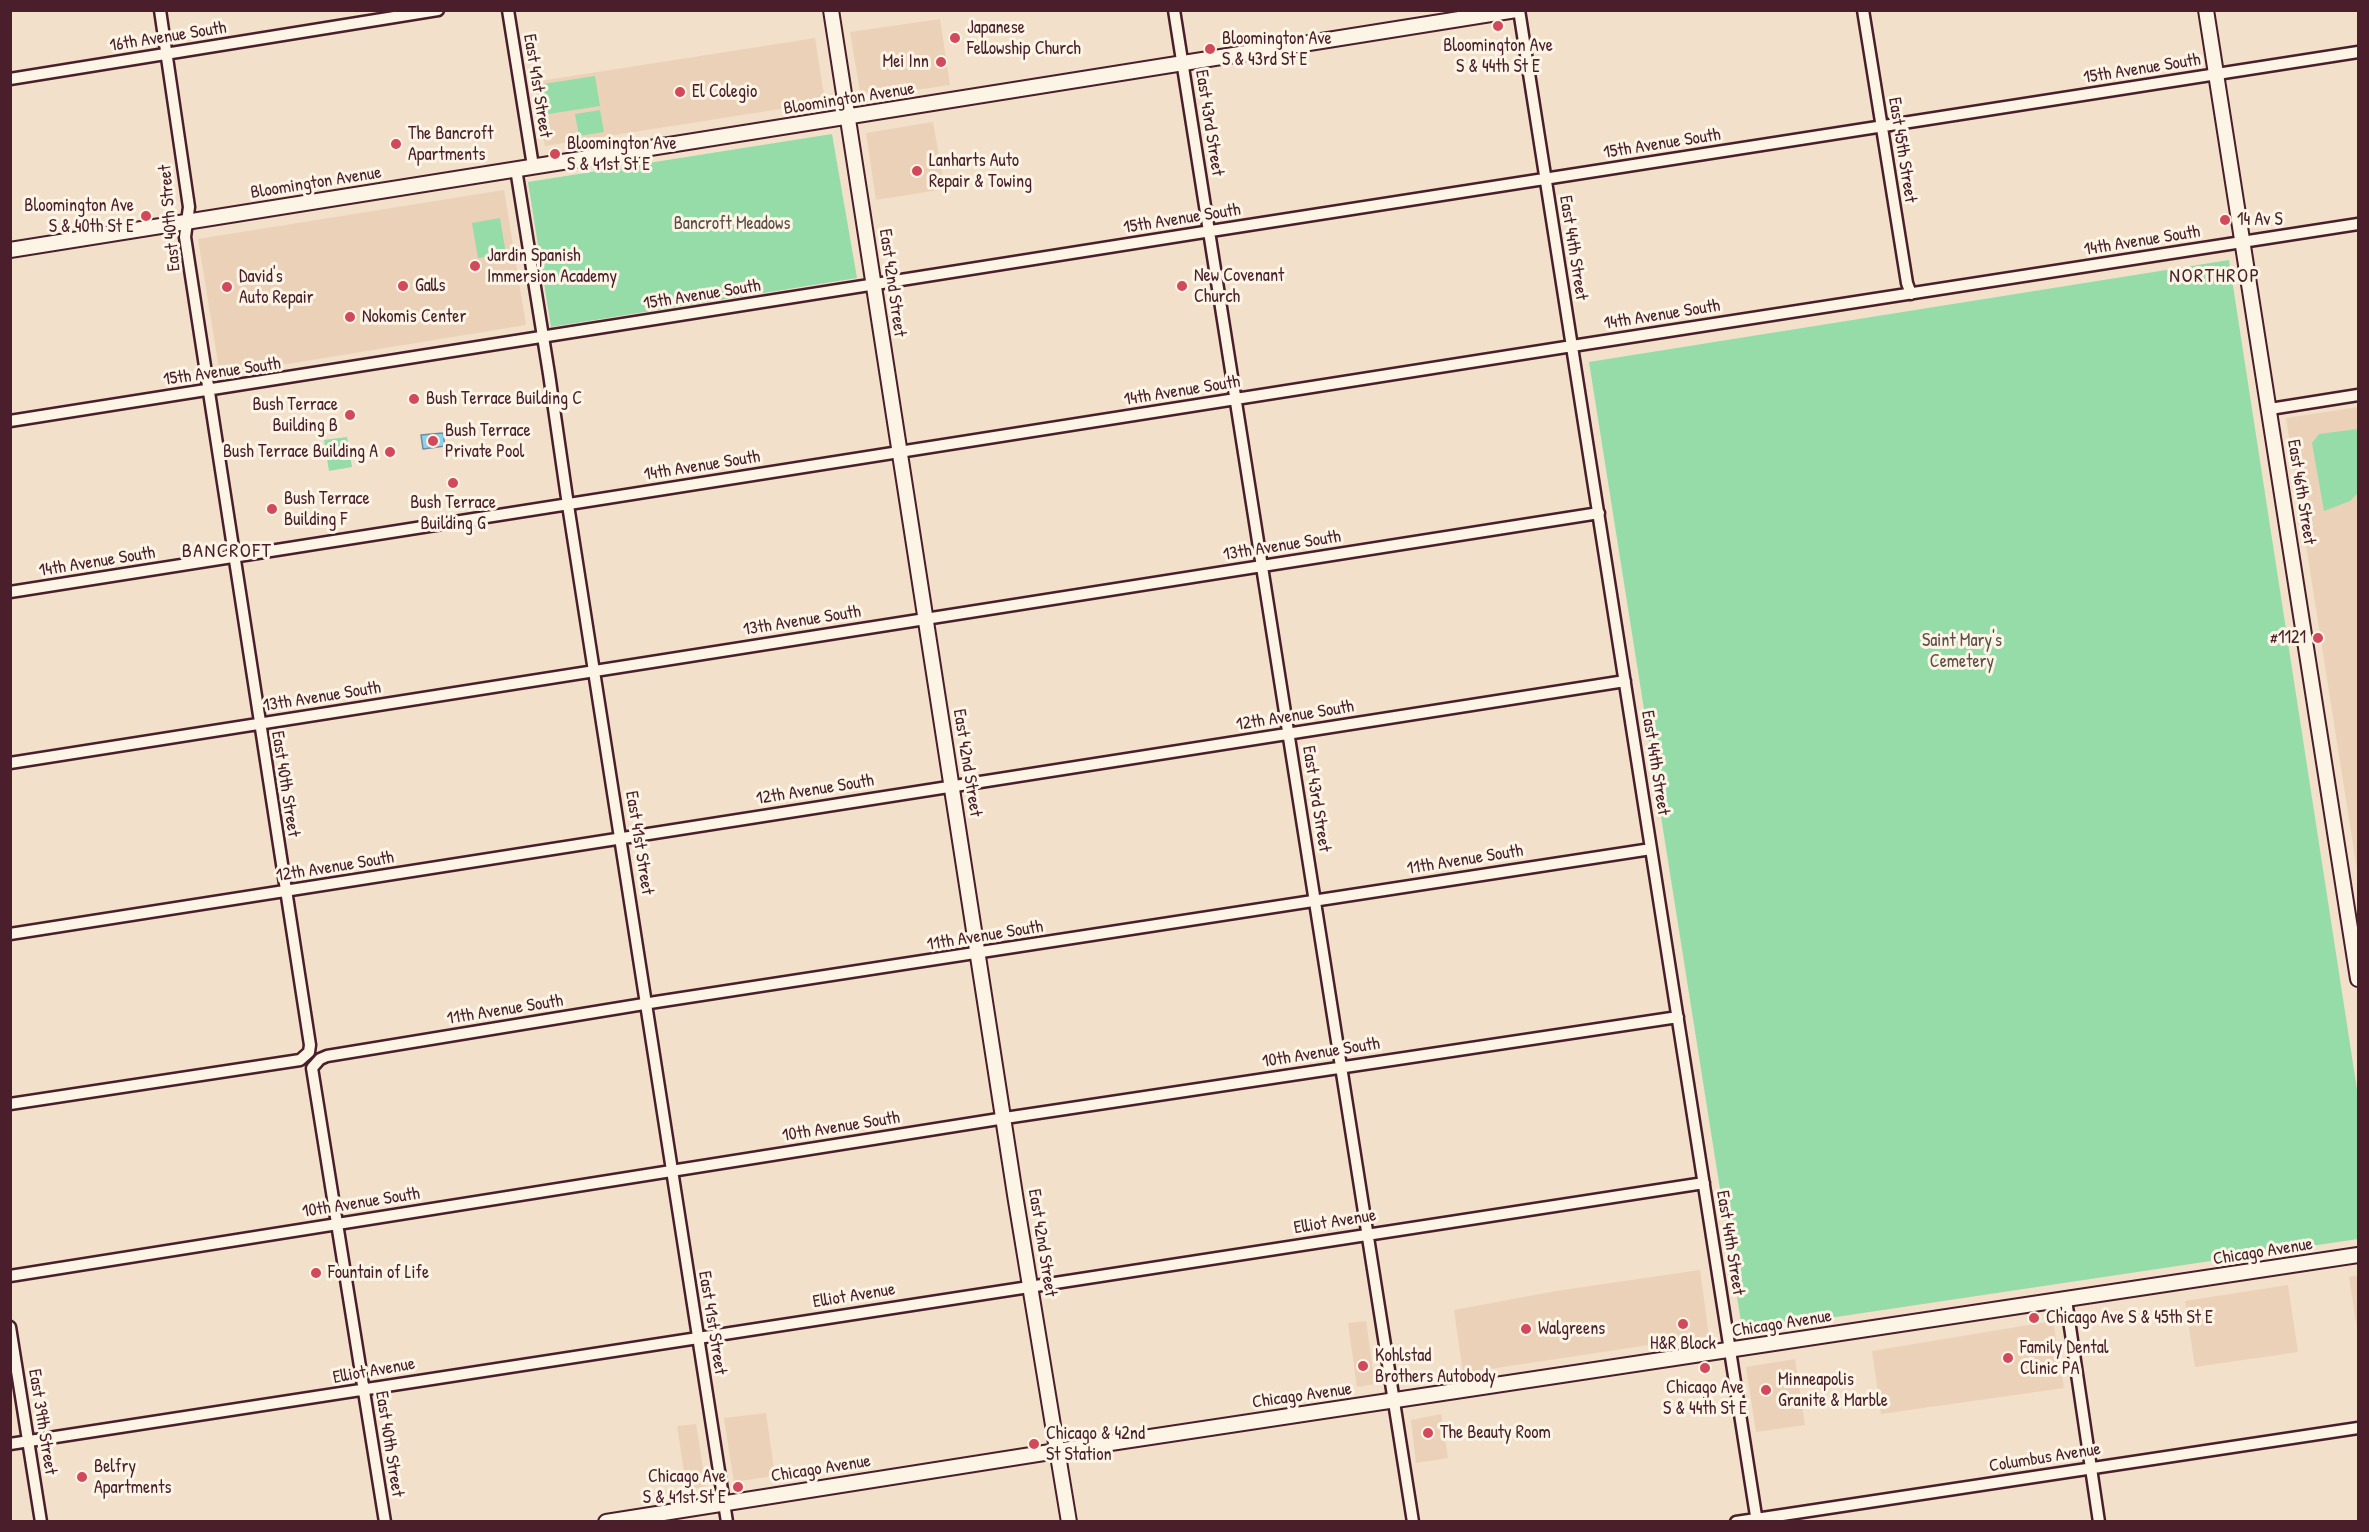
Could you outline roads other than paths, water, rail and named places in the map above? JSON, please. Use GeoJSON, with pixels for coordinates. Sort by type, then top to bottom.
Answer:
{"type":"FeatureCollection","features":[{"type":"Feature","properties":{"kind":"street","name":"East 40th Street"},"geometry":{"type":"LineString","coordinates":[[10,1104],[300,1060],[309,1052],[310,1045],[185,237],[189,207],[159,10]]}},
{"type":"Feature","properties":{"kind":"street","name":"16th Avenue South"},"geometry":{"type":"LineString","coordinates":[[10,79],[438,10]]}},
{"type":"Feature","properties":{"kind":"street","name":"East 41st Street"},"geometry":{"type":"LineString","coordinates":[[508,10],[533,166]]}},
{"type":"Feature","properties":{"kind":"street","name":"East 42nd Street"},"geometry":{"type":"LineString","coordinates":[[831,10],[1069,1521]]}},
{"type":"Feature","properties":{"kind":"street","name":"East 43rd Street"},"geometry":{"type":"LineString","coordinates":[[1174,10],[1413,1521]]}},
{"type":"Feature","properties":{"kind":"street","name":"Bloomington Avenue"},"geometry":{"type":"LineString","coordinates":[[10,250],[1517,10]]}},
{"type":"Feature","properties":{"kind":"street","name":"East 44th Street"},"geometry":{"type":"LineString","coordinates":[[1517,10],[1599,513],[1756,1520]]}},
{"type":"Feature","properties":{"kind":"street","name":"East 45th Street"},"geometry":{"type":"LineString","coordinates":[[1863,10],[1907,283],[1911,294]]}},
{"type":"Feature","properties":{"kind":"street","name":"East 46th Street"},"geometry":{"type":"LineString","coordinates":[[2206,10],[2358,979]]}},
{"type":"Feature","properties":{"kind":"street","name":"15th Avenue South"},"geometry":{"type":"LineString","coordinates":[[10,421],[2358,52]]}},
{"type":"Feature","properties":{"kind":"street","name":"East 41st Street"},"geometry":{"type":"LineString","coordinates":[[516,169],[727,1521]]}},
{"type":"Feature","properties":{"kind":"street","name":"14th Avenue South"},"geometry":{"type":"LineString","coordinates":[[10,592],[2358,224]]}},
{"type":"Feature","properties":{"kind":"street"},"geometry":{"type":"LineString","coordinates":[[2270,409],[2358,395]]}},
{"type":"Feature","properties":{"kind":"street","name":"13th Avenue South"},"geometry":{"type":"LineString","coordinates":[[10,763],[1599,513]]}},
{"type":"Feature","properties":{"kind":"street","name":"12th Avenue South"},"geometry":{"type":"LineString","coordinates":[[10,934],[1625,681]]}},
{"type":"Feature","properties":{"kind":"street","name":"11th Avenue South"},"geometry":{"type":"LineString","coordinates":[[324,1057],[1316,899],[1651,849]]}},
{"type":"Feature","properties":{"kind":"street","name":"10th Avenue South"},"geometry":{"type":"LineString","coordinates":[[10,1276],[1005,1118],[1678,1017]]}},
{"type":"Feature","properties":{"kind":"street","name":"East 40th Street"},"geometry":{"type":"LineString","coordinates":[[324,1057],[312,1068],[385,1521]]}},
{"type":"Feature","properties":{"kind":"street","name":"Elliot Avenue"},"geometry":{"type":"LineString","coordinates":[[10,1444],[1367,1233],[1704,1183]]}},
{"type":"Feature","properties":{"kind":"street","name":"Chicago Avenue"},"geometry":{"type":"LineString","coordinates":[[606,1521],[2358,1256]]}},
{"type":"Feature","properties":{"kind":"street"},"geometry":{"type":"LineString","coordinates":[[2066,1300],[2099,1521]]}},
{"type":"Feature","properties":{"kind":"street","name":"East 39th Street"},"geometry":{"type":"LineString","coordinates":[[10,1327],[41,1521]]}},
{"type":"Feature","properties":{"kind":"street","name":"Columbus Avenue"},"geometry":{"type":"LineString","coordinates":[[1737,1521],[1756,1520],[2358,1428]]}},
{"type":"Feature","properties":{"kind":"water","name":"Bush Terrace Private Pool"},"geometry":{"type":"Polygon","coordinates":[[[443,433],[445,446],[423,449],[421,435],[443,433]]]}},
{"type":"Feature","properties":{"kind":"place","name":"Bloomington Ave S & 44th St E"},"geometry":{"type":"Point","coordinates":[1498,26]}},
{"type":"Feature","properties":{"kind":"place","name":"Japanese Fellowship Church"},"geometry":{"type":"Point","coordinates":[955,38]}},
{"type":"Feature","properties":{"kind":"place","name":"Bloomington Ave S & 43rd St E"},"geometry":{"type":"Point","coordinates":[1210,49]}},
{"type":"Feature","properties":{"kind":"place","name":"Mei Inn"},"geometry":{"type":"Point","coordinates":[941,62]}},
{"type":"Feature","properties":{"kind":"place","name":"El Colegio"},"geometry":{"type":"Point","coordinates":[680,92]}},
{"type":"Feature","properties":{"kind":"place","name":"The Bancroft Apartments"},"geometry":{"type":"Point","coordinates":[396,144]}},
{"type":"Feature","properties":{"kind":"place","name":"Bloomington Ave S & 41st St E"},"geometry":{"type":"Point","coordinates":[555,154]}},
{"type":"Feature","properties":{"kind":"place","name":"Lanharts Auto Repair & Towing"},"geometry":{"type":"Point","coordinates":[917,171]}},
{"type":"Feature","properties":{"kind":"place","name":"Bloomington Ave S & 40th St E"},"geometry":{"type":"Point","coordinates":[146,216]}},
{"type":"Feature","properties":{"kind":"place","name":"14 Av S"},"geometry":{"type":"Point","coordinates":[2225,220]}},
{"type":"Feature","properties":{"kind":"place","name":"Jardin Spanish Immersion Academy"},"geometry":{"type":"Point","coordinates":[475,266]}},
{"type":"Feature","properties":{"kind":"place","name":"Galls"},"geometry":{"type":"Point","coordinates":[403,286]}},
{"type":"Feature","properties":{"kind":"place","name":"New Covenant Church"},"geometry":{"type":"Point","coordinates":[1182,286]}},
{"type":"Feature","properties":{"kind":"place","name":"David's Auto Repair"},"geometry":{"type":"Point","coordinates":[227,287]}},
{"type":"Feature","properties":{"kind":"place","name":"Nokomis Center"},"geometry":{"type":"Point","coordinates":[350,317]}},
{"type":"Feature","properties":{"kind":"place","name":"Bush Terrace Building C"},"geometry":{"type":"Point","coordinates":[414,399]}},
{"type":"Feature","properties":{"kind":"place","name":"Bush Terrace Building B"},"geometry":{"type":"Point","coordinates":[350,415]}},
{"type":"Feature","properties":{"kind":"place","name":"Bush Terrace Private Pool"},"geometry":{"type":"Point","coordinates":[433,441]}},
{"type":"Feature","properties":{"kind":"place","name":"Bush Terrace Building A"},"geometry":{"type":"Point","coordinates":[390,452]}},
{"type":"Feature","properties":{"kind":"place","name":"Bush Terrace Building G"},"geometry":{"type":"Point","coordinates":[453,483]}},
{"type":"Feature","properties":{"kind":"place","name":"Bush Terrace Building F"},"geometry":{"type":"Point","coordinates":[272,509]}},
{"type":"Feature","properties":{"kind":"place","name":"#1121"},"geometry":{"type":"Point","coordinates":[2318,638]}},
{"type":"Feature","properties":{"kind":"place","name":"Fountain of Life"},"geometry":{"type":"Point","coordinates":[316,1273]}},
{"type":"Feature","properties":{"kind":"place","name":"Chicago Ave S & 45th St E"},"geometry":{"type":"Point","coordinates":[2034,1318]}},
{"type":"Feature","properties":{"kind":"place","name":"H&R Block"},"geometry":{"type":"Point","coordinates":[1683,1324]}},
{"type":"Feature","properties":{"kind":"place","name":"Walgreens"},"geometry":{"type":"Point","coordinates":[1526,1329]}},
{"type":"Feature","properties":{"kind":"place","name":"Family Dental Clinic PA"},"geometry":{"type":"Point","coordinates":[2008,1358]}},
{"type":"Feature","properties":{"kind":"place","name":"Kohlstad Brothers Autobody"},"geometry":{"type":"Point","coordinates":[1363,1366]}},
{"type":"Feature","properties":{"kind":"place","name":"Chicago Ave S & 44th St E"},"geometry":{"type":"Point","coordinates":[1705,1368]}},
{"type":"Feature","properties":{"kind":"place","name":"Minneapolis Granite & Marble"},"geometry":{"type":"Point","coordinates":[1766,1390]}},
{"type":"Feature","properties":{"kind":"place","name":"The Beauty Room"},"geometry":{"type":"Point","coordinates":[1428,1433]}},
{"type":"Feature","properties":{"kind":"place","name":"Chicago & 42nd St Station"},"geometry":{"type":"Point","coordinates":[1034,1444]}},
{"type":"Feature","properties":{"kind":"place","name":"Belfry Apartments"},"geometry":{"type":"Point","coordinates":[82,1477]}},
{"type":"Feature","properties":{"kind":"place","name":"Chicago Ave S & 41st St E"},"geometry":{"type":"Point","coordinates":[738,1487]}},
{"type":"Feature","properties":{"kind":"district","name":"NORTHROP"},"geometry":{"type":"Point","coordinates":[2215,277]}},
{"type":"Feature","properties":{"kind":"district","name":"BANCROFT"},"geometry":{"type":"Point","coordinates":[227,552]}},
{"type":"Feature","properties":{"kind":"park label","name":"Bancroft Meadows"},"geometry":{"type":"Point","coordinates":[732,224]}},
{"type":"Feature","properties":{"kind":"park label","name":"Saint Mary's Cemetery"},"geometry":{"type":"Point","coordinates":[1962,651]}}]}
